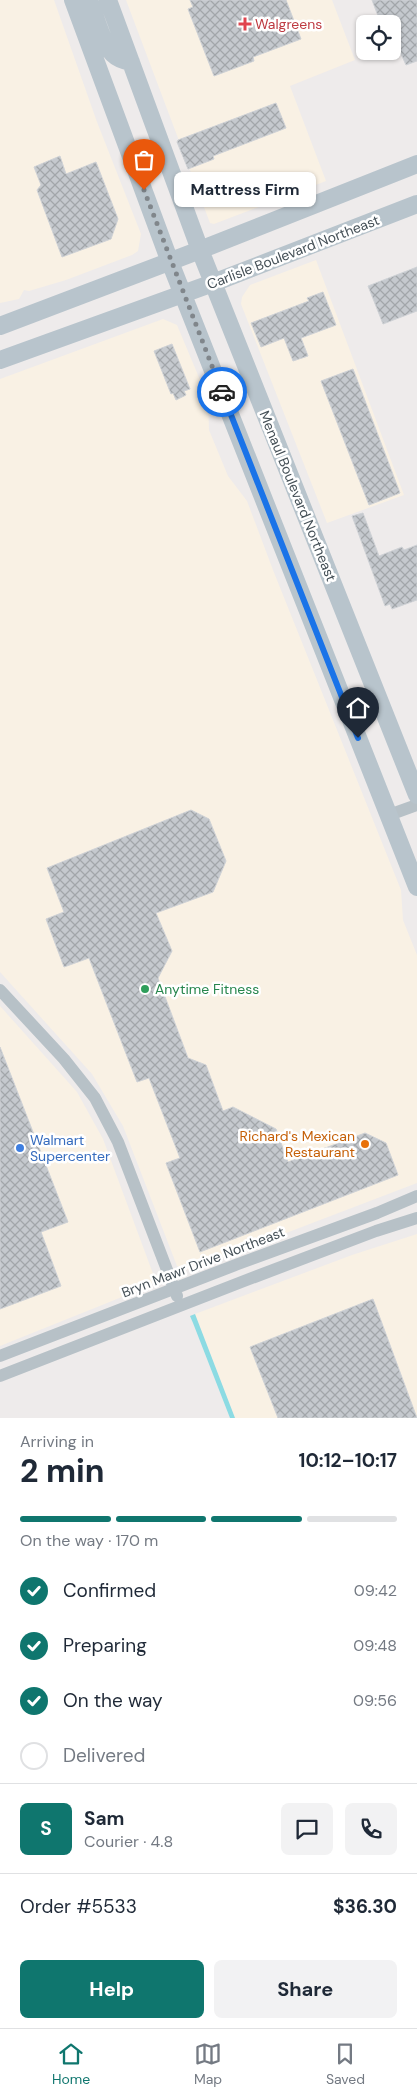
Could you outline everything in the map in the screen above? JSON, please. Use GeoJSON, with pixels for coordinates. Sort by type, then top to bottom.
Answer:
{"type":"FeatureCollection","features":[{"type":"Feature","properties":{"kind":"main road"},"geometry":{"type":"LineString","coordinates":[[73,0],[170,262],[417,888]]}},
{"type":"Feature","properties":{"kind":"main road"},"geometry":{"type":"LineString","coordinates":[[89,0],[106,42],[114,55],[122,60],[131,62]]}},
{"type":"Feature","properties":{"kind":"main road","name":"Menaul Boulevard Northeast"},"geometry":{"type":"LineString","coordinates":[[108,0],[200,250],[417,795]]}},
{"type":"Feature","properties":{"kind":"main road"},"geometry":{"type":"LineString","coordinates":[[0,326],[170,262],[417,164]]}},
{"type":"Feature","properties":{"kind":"main road","name":"Carlisle Boulevard Northeast"},"geometry":{"type":"LineString","coordinates":[[0,360],[213,283],[417,204]]}},
{"type":"Feature","properties":{"kind":"street"},"geometry":{"type":"LineString","coordinates":[[388,815],[417,805]]}},
{"type":"Feature","properties":{"kind":"street"},"geometry":{"type":"LineString","coordinates":[[0,990],[64,1059],[95,1098],[118,1142],[181,1305]]}},
{"type":"Feature","properties":{"kind":"street","name":"Bryn Mawr Drive Northeast"},"geometry":{"type":"LineString","coordinates":[[0,1356],[175,1288],[377,1213],[417,1196]]}},
{"type":"Feature","properties":{"kind":"street"},"geometry":{"type":"LineString","coordinates":[[0,1376],[181,1305],[417,1218]]}},
{"type":"Feature","properties":{"kind":"shaded area"},"geometry":{"type":"Polygon","coordinates":[[[0,0],[54,0],[97,122],[141,234],[138,251],[132,255],[66,280],[29,291],[24,290],[19,299],[0,303],[0,0]]]}},
{"type":"Feature","properties":{"kind":"shaded area"},"geometry":{"type":"Polygon","coordinates":[[[126,0],[332,0],[355,60],[290,86],[326,181],[214,224],[210,223],[126,0]]]}},
{"type":"Feature","properties":{"kind":"shaded area"},"geometry":{"type":"Polygon","coordinates":[[[316,260],[404,495],[327,523],[241,304],[242,297],[250,285],[316,260]]]}},
{"type":"Feature","properties":{"kind":"shaded area"},"geometry":{"type":"Polygon","coordinates":[[[163,319],[177,325],[208,399],[209,430],[228,476],[247,501],[401,890],[403,920],[417,955],[417,1183],[189,1270],[177,1266],[123,1126],[92,1074],[0,972],[0,379],[163,319]]]}},
{"type":"Feature","properties":{"kind":"shaded area"},"geometry":{"type":"Polygon","coordinates":[[[0,1006],[77,1092],[103,1139],[155,1279],[148,1289],[143,1291],[140,1285],[122,1297],[0,1346],[0,1006]]]}},
{"type":"Feature","properties":{"kind":"shaded area"},"geometry":{"type":"Polygon","coordinates":[[[417,1234],[417,1418],[235,1418],[195,1314],[352,1255],[417,1234]]]}},
{"type":"Feature","properties":{"kind":"water"},"geometry":{"type":"Polygon","coordinates":[[[195,1314],[235,1418],[230,1418],[190,1316],[195,1314]]]}},
{"type":"Feature","properties":{"kind":"building","name":"Walgreens"},"geometry":{"type":"Polygon","coordinates":[[[190,0],[286,0],[301,39],[253,57],[254,61],[214,76],[188,9],[193,7],[190,0]]]}},
{"type":"Feature","properties":{"kind":"building"},"geometry":{"type":"Polygon","coordinates":[[[372,0],[417,0],[417,61],[406,65],[401,54],[401,15],[378,15],[372,0]]]}},
{"type":"Feature","properties":{"kind":"building"},"geometry":{"type":"Polygon","coordinates":[[[276,103],[286,128],[213,156],[214,159],[188,169],[177,142],[178,140],[276,103]]]}},
{"type":"Feature","properties":{"kind":"building"},"geometry":{"type":"Polygon","coordinates":[[[60,156],[66,174],[96,162],[118,219],[111,239],[62,257],[37,190],[41,185],[34,167],[60,156]]]}},
{"type":"Feature","properties":{"kind":"building"},"geometry":{"type":"Polygon","coordinates":[[[417,267],[417,311],[383,324],[368,286],[417,267]]]}},
{"type":"Feature","properties":{"kind":"building"},"geometry":{"type":"Polygon","coordinates":[[[323,292],[336,325],[301,338],[308,356],[293,361],[284,338],[261,347],[251,323],[309,301],[307,298],[323,292]]]}},
{"type":"Feature","properties":{"kind":"building"},"geometry":{"type":"Polygon","coordinates":[[[172,344],[190,389],[184,391],[186,395],[176,400],[173,393],[171,394],[154,351],[172,344]]]}},
{"type":"Feature","properties":{"kind":"building"},"geometry":{"type":"Polygon","coordinates":[[[353,369],[400,493],[369,505],[321,381],[353,369]]]}},
{"type":"Feature","properties":{"kind":"building"},"geometry":{"type":"Polygon","coordinates":[[[363,513],[379,556],[402,547],[404,550],[417,545],[417,600],[392,609],[390,604],[385,606],[352,516],[363,513]]]}},
{"type":"Feature","properties":{"kind":"building"},"geometry":{"type":"Polygon","coordinates":[[[191,810],[209,819],[226,861],[213,892],[156,913],[172,951],[158,978],[188,1058],[206,1065],[223,1111],[233,1107],[276,1129],[288,1162],[365,1133],[386,1143],[398,1175],[200,1252],[166,1163],[180,1158],[149,1078],[137,1082],[89,958],[64,967],[46,919],[64,912],[47,868],[191,810]]]}},
{"type":"Feature","properties":{"kind":"building","name":"Walmart Supercenter"},"geometry":{"type":"Polygon","coordinates":[[[0,1047],[68,1222],[41,1232],[61,1286],[0,1309],[0,1047]]]}},
{"type":"Feature","properties":{"kind":"building"},"geometry":{"type":"Polygon","coordinates":[[[373,1299],[417,1418],[278,1418],[250,1347],[373,1299]]]}},
{"type":"Feature","properties":{"kind":"way so far"},"geometry":{"type":"LineString","coordinates":[[144,190],[170,262],[222,392]]}},
{"type":"Feature","properties":{"kind":"place","name":"Walgreens"},"geometry":{"type":"Point","coordinates":[245,24]}},
{"type":"Feature","properties":{"kind":"place","name":"Mattress Firm"},"geometry":{"type":"Point","coordinates":[144,190]}},
{"type":"Feature","properties":{"kind":"place","name":"Anytime Fitness"},"geometry":{"type":"Point","coordinates":[145,989]}},
{"type":"Feature","properties":{"kind":"place","name":"Richard's Mexican Restaurant"},"geometry":{"type":"Point","coordinates":[365,1144]}},
{"type":"Feature","properties":{"kind":"place","name":"Walmart Supercenter"},"geometry":{"type":"Point","coordinates":[20,1148]}},
{"type":"Feature","properties":{"kind":"route"},"geometry":{"type":"LineString","coordinates":[[222,392],[358,738]]}}]}
